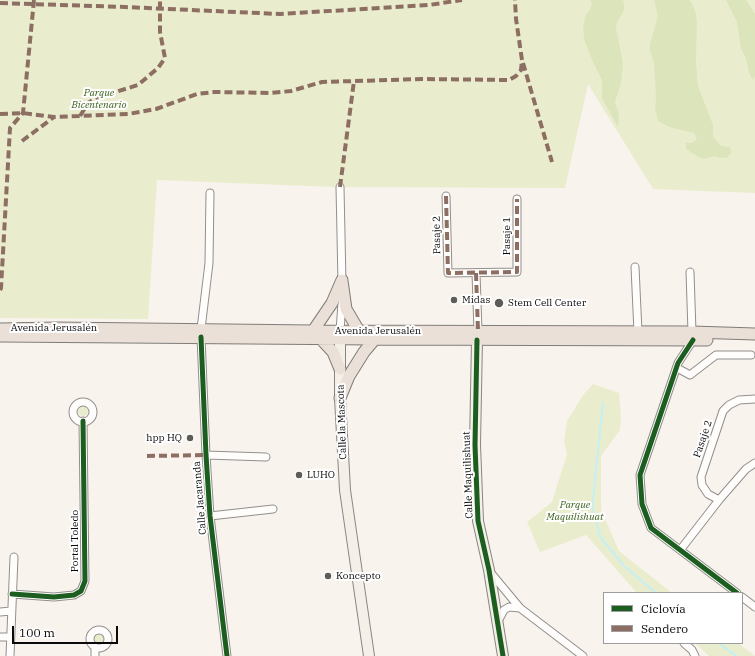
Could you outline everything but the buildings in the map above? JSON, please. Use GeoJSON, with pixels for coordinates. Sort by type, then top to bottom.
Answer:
{"type":"FeatureCollection","features":[{"type":"Feature","properties":{"kind":"main road"},"geometry":{"type":"LineString","coordinates":[[342,280],[346,309],[359,331]]}},
{"type":"Feature","properties":{"kind":"main road"},"geometry":{"type":"LineString","coordinates":[[313,331],[332,303],[342,280]]}},
{"type":"Feature","properties":{"kind":"main road","name":"Avenida Jerusalén"},"geometry":{"type":"LineString","coordinates":[[0,329],[201,333],[321,339],[359,331],[478,335],[692,336],[755,334]]}},
{"type":"Feature","properties":{"kind":"main road","name":"Avenida Jerusalén"},"geometry":{"type":"LineString","coordinates":[[0,336],[313,331],[375,339],[478,335],[638,332],[755,339]]}},
{"type":"Feature","properties":{"kind":"main road"},"geometry":{"type":"LineString","coordinates":[[321,339],[333,352],[340,369]]}},
{"type":"Feature","properties":{"kind":"main road"},"geometry":{"type":"LineString","coordinates":[[340,398],[349,376],[364,352],[375,339]]}},
{"type":"Feature","properties":{"kind":"street","name":"Calle la Mascota"},"geometry":{"type":"LineString","coordinates":[[340,187],[342,280],[340,398],[345,490],[369,656]]}},
{"type":"Feature","properties":{"kind":"street","name":"Calle Jacaranda"},"geometry":{"type":"LineString","coordinates":[[210,193],[209,263],[201,333],[210,516],[227,656]]}},
{"type":"Feature","properties":{"kind":"street","name":"Pasaje 2"},"geometry":{"type":"LineString","coordinates":[[446,196],[448,273],[476,273]]}},
{"type":"Feature","properties":{"kind":"street","name":"Pasaje 1"},"geometry":{"type":"LineString","coordinates":[[476,273],[517,272],[517,199]]}},
{"type":"Feature","properties":{"kind":"street"},"geometry":{"type":"LineString","coordinates":[[635,267],[638,332]]}},
{"type":"Feature","properties":{"kind":"street"},"geometry":{"type":"LineString","coordinates":[[690,272],[692,336],[678,363],[640,475],[642,504],[651,528],[736,592]]}},
{"type":"Feature","properties":{"kind":"street","name":"Calle Maquilishuat"},"geometry":{"type":"LineString","coordinates":[[476,273],[478,335],[476,481],[478,521],[489,570],[504,656]]}},
{"type":"Feature","properties":{"kind":"street"},"geometry":{"type":"LineString","coordinates":[[677,368],[690,375],[716,355],[751,355]]}},
{"type":"Feature","properties":{"kind":"street","name":"Pasaje 2"},"geometry":{"type":"LineString","coordinates":[[719,500],[708,494],[702,485],[701,478],[723,411],[729,405],[739,400],[755,399]]}},
{"type":"Feature","properties":{"kind":"street","name":"Portal Toledo"},"geometry":{"type":"LineString","coordinates":[[12,594],[54,597],[74,595],[81,591],[84,581],[83,421]]}},
{"type":"Feature","properties":{"kind":"street"},"geometry":{"type":"LineString","coordinates":[[206,455],[266,457]]}},
{"type":"Feature","properties":{"kind":"street"},"geometry":{"type":"LineString","coordinates":[[680,549],[746,469],[755,463]]}},
{"type":"Feature","properties":{"kind":"street"},"geometry":{"type":"LineString","coordinates":[[210,516],[273,509]]}},
{"type":"Feature","properties":{"kind":"street"},"geometry":{"type":"LineString","coordinates":[[10,656],[14,557]]}},
{"type":"Feature","properties":{"kind":"street"},"geometry":{"type":"LineString","coordinates":[[489,570],[520,608],[583,656]]}},
{"type":"Feature","properties":{"kind":"street"},"geometry":{"type":"LineString","coordinates":[[743,598],[755,607]]}},
{"type":"Feature","properties":{"kind":"street"},"geometry":{"type":"LineString","coordinates":[[498,621],[504,610],[509,607],[520,608]]}},
{"type":"Feature","properties":{"kind":"street"},"geometry":{"type":"LineString","coordinates":[[0,612],[11,611]]}},
{"type":"Feature","properties":{"kind":"street"},"geometry":{"type":"LineString","coordinates":[[0,637],[10,637]]}},
{"type":"Feature","properties":{"kind":"street"},"geometry":{"type":"LineString","coordinates":[[685,644],[692,650],[695,656]]}},
{"type":"Feature","properties":{"kind":"street"},"geometry":{"type":"LineString","coordinates":[[95,647],[95,656]]}},
{"type":"Feature","properties":{"kind":"green space","name":"Parque Bicentenario"},"geometry":{"type":"Polygon","coordinates":[[[0,0],[755,0],[755,193],[653,189],[588,84],[565,188],[333,187],[157,180],[148,319],[0,318],[0,0]]]}},
{"type":"Feature","properties":{"kind":"green space"},"geometry":{"type":"Polygon","coordinates":[[[590,0],[623,0],[624,4],[624,10],[617,22],[616,28],[623,63],[621,83],[615,102],[619,114],[618,127],[602,98],[602,80],[584,39],[583,27],[586,15],[592,4],[590,0]]]}},
{"type":"Feature","properties":{"kind":"green space"},"geometry":{"type":"Polygon","coordinates":[[[654,0],[689,0],[692,3],[697,21],[696,62],[698,86],[713,125],[713,137],[721,146],[730,147],[731,153],[727,158],[715,156],[703,159],[697,156],[686,149],[686,143],[692,143],[697,139],[694,133],[669,127],[658,121],[655,108],[656,97],[654,63],[650,51],[650,44],[658,16],[654,0]]]}},
{"type":"Feature","properties":{"kind":"green space"},"geometry":{"type":"Polygon","coordinates":[[[726,0],[746,0],[755,14],[755,76],[753,80],[749,73],[746,58],[741,49],[737,22],[726,0]]]}},
{"type":"Feature","properties":{"kind":"green space","name":"Parque Maquilishuat"},"geometry":{"type":"Polygon","coordinates":[[[593,384],[619,393],[621,418],[620,430],[601,456],[601,509],[619,551],[671,592],[636,592],[586,535],[540,552],[527,522],[552,502],[567,454],[564,442],[567,421],[583,395],[593,384]]]}},
{"type":"Feature","properties":{"kind":"green space"},"geometry":{"type":"Polygon","coordinates":[[[81,406],[85,406],[87,407],[87,415],[81,416],[78,413],[78,409],[81,406]]]}},
{"type":"Feature","properties":{"kind":"green space"},"geometry":{"type":"Polygon","coordinates":[[[97,634],[101,634],[103,635],[103,643],[97,644],[94,641],[94,637],[97,634]]]}},
{"type":"Feature","properties":{"kind":"green space"},"geometry":{"type":"Polygon","coordinates":[[[696,644],[739,644],[755,656],[709,656],[696,644]]]}},
{"type":"Feature","properties":{"kind":"waterway"},"geometry":{"type":"LineString","coordinates":[[603,403],[592,508],[601,538],[624,566],[655,592]]}},
{"type":"Feature","properties":{"kind":"waterway"},"geometry":{"type":"LineString","coordinates":[[720,644],[736,656]]}},
{"type":"Feature","properties":{"kind":"marked path"},"geometry":{"type":"LineString","coordinates":[[0,290],[10,128],[23,113],[34,0]]}},
{"type":"Feature","properties":{"kind":"marked path"},"geometry":{"type":"LineString","coordinates":[[80,116],[88,103],[96,98],[138,85],[158,68],[165,58],[160,32],[160,0]]}},
{"type":"Feature","properties":{"kind":"marked path"},"geometry":{"type":"LineString","coordinates":[[0,3],[280,14],[429,5],[462,0]]}},
{"type":"Feature","properties":{"kind":"marked path"},"geometry":{"type":"LineString","coordinates":[[0,114],[23,113],[54,117],[128,114],[156,109],[197,94],[214,92],[270,93],[291,91],[322,82],[422,79],[509,80],[516,76],[521,70],[522,60],[516,19],[515,0]]}},
{"type":"Feature","properties":{"kind":"marked path"},"geometry":{"type":"LineString","coordinates":[[523,63],[552,162]]}},
{"type":"Feature","properties":{"kind":"marked path"},"geometry":{"type":"LineString","coordinates":[[340,187],[354,81]]}},
{"type":"Feature","properties":{"kind":"marked path"},"geometry":{"type":"LineString","coordinates":[[22,141],[54,117]]}},
{"type":"Feature","properties":{"kind":"marked path"},"geometry":{"type":"LineString","coordinates":[[446,196],[448,273],[517,272],[517,199]]}},
{"type":"Feature","properties":{"kind":"marked path"},"geometry":{"type":"LineString","coordinates":[[476,273],[478,331]]}},
{"type":"Feature","properties":{"kind":"marked path"},"geometry":{"type":"LineString","coordinates":[[147,456],[206,455]]}},
{"type":"Feature","properties":{"kind":"cycle path"},"geometry":{"type":"LineString","coordinates":[[201,337],[210,516],[227,656]]}},
{"type":"Feature","properties":{"kind":"cycle path"},"geometry":{"type":"LineString","coordinates":[[477,340],[475,445],[478,521],[489,570],[503,656]]}},
{"type":"Feature","properties":{"kind":"cycle path"},"geometry":{"type":"LineString","coordinates":[[693,340],[678,363],[640,475],[642,504],[651,528],[736,592]]}},
{"type":"Feature","properties":{"kind":"cycle path"},"geometry":{"type":"LineString","coordinates":[[12,594],[54,597],[74,595],[81,591],[85,581],[83,421]]}},
{"type":"Feature","properties":{"kind":"place","name":"Midas"},"geometry":{"type":"Point","coordinates":[454,300]}},
{"type":"Feature","properties":{"kind":"place","name":"Stem Cell Center"},"geometry":{"type":"Point","coordinates":[499,303]}},
{"type":"Feature","properties":{"kind":"place","name":"hpp HQ"},"geometry":{"type":"Point","coordinates":[190,438]}},
{"type":"Feature","properties":{"kind":"place","name":"LUHO"},"geometry":{"type":"Point","coordinates":[299,475]}},
{"type":"Feature","properties":{"kind":"place","name":"Koncepto"},"geometry":{"type":"Point","coordinates":[328,576]}}]}
